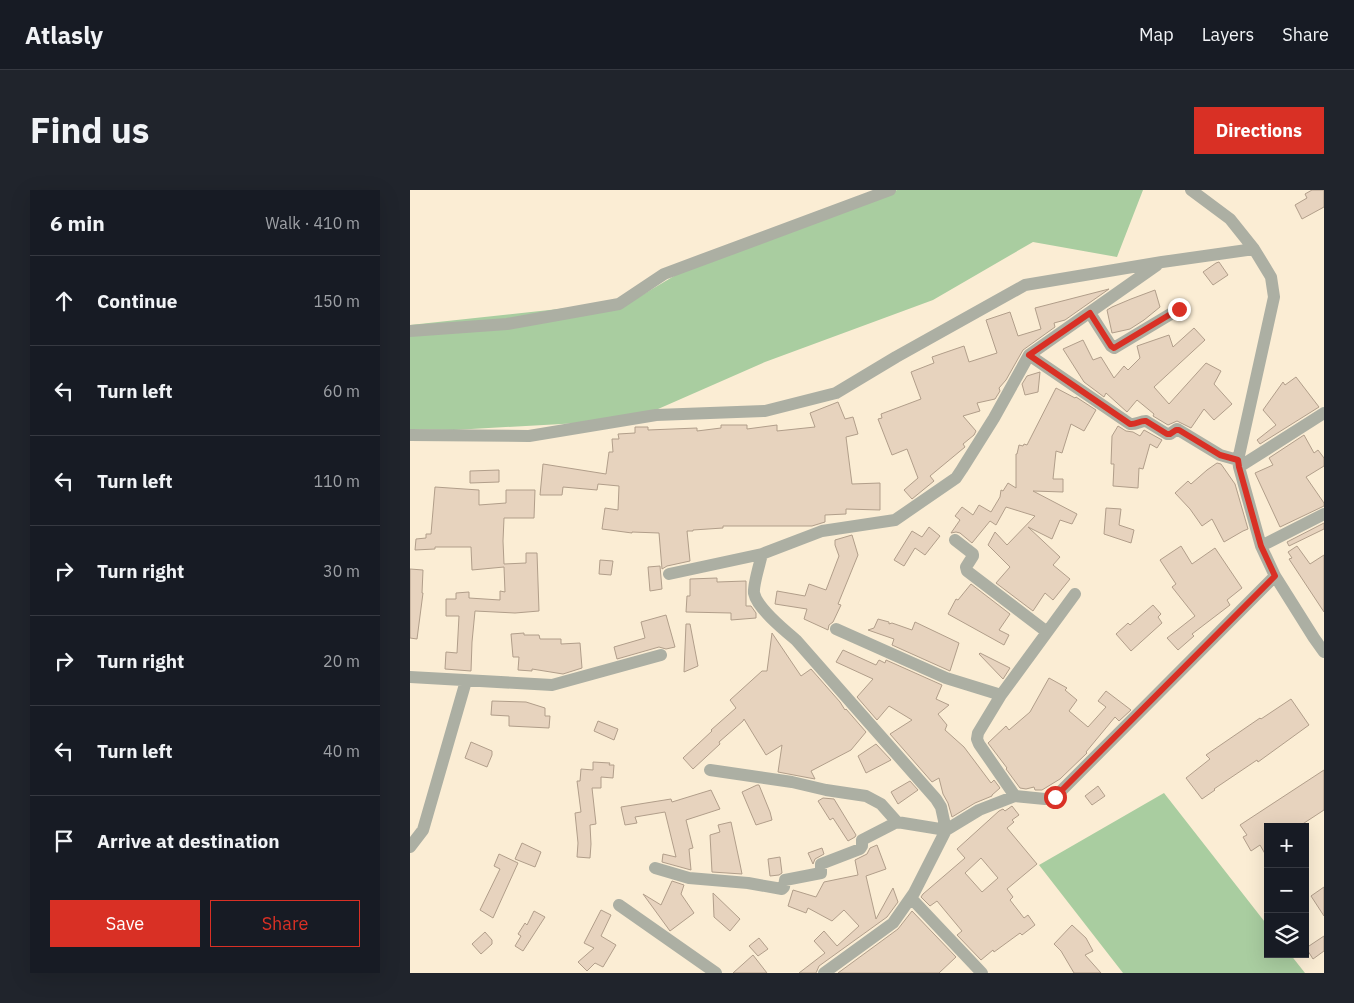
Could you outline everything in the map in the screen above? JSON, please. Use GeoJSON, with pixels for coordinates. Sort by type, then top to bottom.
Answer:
{"type":"FeatureCollection","features":[{"type":"Feature","properties":{"kind":"street"},"geometry":{"type":"LineString","coordinates":[[410,331],[507,324],[619,304],[664,274],[890,190]]}},
{"type":"Feature","properties":{"kind":"street"},"geometry":{"type":"LineString","coordinates":[[1191,190],[1230,219],[1254,249],[1271,277],[1274,297],[1238,464],[1261,546],[1275,576],[1319,635],[1324,652]]}},
{"type":"Feature","properties":{"kind":"street"},"geometry":{"type":"LineString","coordinates":[[410,435],[529,436],[656,415],[765,411],[836,393],[1025,286],[1162,262],[1254,249]]}},
{"type":"Feature","properties":{"kind":"street"},"geometry":{"type":"LineString","coordinates":[[669,574],[762,554],[822,532],[895,520],[956,478],[994,418],[1029,355],[1162,262]]}},
{"type":"Feature","properties":{"kind":"street"},"geometry":{"type":"LineString","coordinates":[[1090,313],[1114,348],[1179,309]]}},
{"type":"Feature","properties":{"kind":"street"},"geometry":{"type":"LineString","coordinates":[[1029,355],[1130,424],[1146,421],[1167,434],[1179,430],[1238,464]]}},
{"type":"Feature","properties":{"kind":"street"},"geometry":{"type":"LineString","coordinates":[[1238,464],[1324,413]]}},
{"type":"Feature","properties":{"kind":"street"},"geometry":{"type":"LineString","coordinates":[[1261,546],[1324,514]]}},
{"type":"Feature","properties":{"kind":"street"},"geometry":{"type":"LineString","coordinates":[[954,540],[973,554],[966,567],[967,571],[1047,632]]}},
{"type":"Feature","properties":{"kind":"street"},"geometry":{"type":"LineString","coordinates":[[762,554],[754,592],[756,599],[772,619],[802,647],[936,799],[941,807],[946,830]]}},
{"type":"Feature","properties":{"kind":"street"},"geometry":{"type":"LineString","coordinates":[[824,973],[893,923],[910,898],[946,830],[979,810],[1015,796],[1045,799],[1055,797],[1275,576]]}},
{"type":"Feature","properties":{"kind":"street"},"geometry":{"type":"LineString","coordinates":[[1015,796],[976,739],[1001,695],[1075,594]]}},
{"type":"Feature","properties":{"kind":"street"},"geometry":{"type":"LineString","coordinates":[[836,629],[946,678],[1001,695]]}},
{"type":"Feature","properties":{"kind":"street"},"geometry":{"type":"LineString","coordinates":[[410,677],[552,685],[660,655]]}},
{"type":"Feature","properties":{"kind":"street"},"geometry":{"type":"LineString","coordinates":[[410,847],[423,830],[466,681]]}},
{"type":"Feature","properties":{"kind":"street"},"geometry":{"type":"LineString","coordinates":[[710,770],[792,782],[826,790],[866,796],[881,804],[897,822]]}},
{"type":"Feature","properties":{"kind":"street"},"geometry":{"type":"LineString","coordinates":[[655,868],[689,878],[748,883],[782,889],[784,888],[785,880],[821,873],[821,864],[860,848],[862,840],[897,822],[946,830]]}},
{"type":"Feature","properties":{"kind":"street"},"geometry":{"type":"LineString","coordinates":[[910,898],[982,973]]}},
{"type":"Feature","properties":{"kind":"street"},"geometry":{"type":"LineString","coordinates":[[619,905],[716,973]]}},
{"type":"Feature","properties":{"kind":"green space"},"geometry":{"type":"Polygon","coordinates":[[[897,190],[1143,190],[1117,257],[1033,242],[933,300],[765,362],[633,420],[454,430],[410,429],[410,325],[632,301],[691,266],[875,200],[897,190]]]}},
{"type":"Feature","properties":{"kind":"green space"},"geometry":{"type":"Polygon","coordinates":[[[1164,793],[1264,921],[1264,958],[1293,958],[1305,973],[1123,973],[1039,865],[1164,793]]]}},
{"type":"Feature","properties":{"kind":"building"},"geometry":{"type":"Polygon","coordinates":[[[1312,190],[1324,190],[1324,207],[1302,219],[1295,205],[1307,198],[1305,194],[1312,190]]]}},
{"type":"Feature","properties":{"kind":"building"},"geometry":{"type":"Polygon","coordinates":[[[1219,262],[1228,275],[1213,285],[1203,272],[1219,262]]]}},
{"type":"Feature","properties":{"kind":"building"},"geometry":{"type":"Polygon","coordinates":[[[1109,289],[1065,320],[1054,323],[1055,327],[1023,350],[1006,380],[999,388],[1000,391],[995,399],[977,403],[980,411],[963,416],[976,431],[974,435],[963,444],[965,447],[930,476],[934,481],[912,499],[904,490],[918,478],[907,449],[892,455],[878,419],[882,418],[881,414],[921,399],[911,372],[934,363],[932,357],[964,346],[969,362],[997,353],[986,320],[1010,312],[1018,336],[1041,329],[1035,308],[1109,289]]]}},
{"type":"Feature","properties":{"kind":"building"},"geometry":{"type":"Polygon","coordinates":[[[1155,290],[1160,307],[1130,329],[1112,333],[1107,310],[1155,290]]]}},
{"type":"Feature","properties":{"kind":"building"},"geometry":{"type":"Polygon","coordinates":[[[1194,328],[1205,340],[1154,387],[1169,404],[1206,363],[1221,371],[1214,384],[1232,404],[1214,420],[1204,409],[1191,428],[1177,421],[1168,425],[1153,416],[1154,414],[1137,400],[1127,412],[1106,393],[1104,397],[1084,382],[1063,349],[1083,340],[1093,360],[1101,357],[1114,378],[1124,366],[1128,370],[1140,358],[1137,346],[1169,335],[1173,347],[1194,328]]]}},
{"type":"Feature","properties":{"kind":"building"},"geometry":{"type":"Polygon","coordinates":[[[1040,372],[1038,392],[1025,395],[1022,384],[1027,376],[1040,372]]]}},
{"type":"Feature","properties":{"kind":"building"},"geometry":{"type":"Polygon","coordinates":[[[1296,377],[1319,407],[1260,444],[1257,440],[1276,425],[1263,410],[1283,382],[1285,385],[1296,377]]]}},
{"type":"Feature","properties":{"kind":"building"},"geometry":{"type":"Polygon","coordinates":[[[1056,388],[1076,397],[1096,410],[1084,431],[1071,424],[1062,453],[1056,451],[1053,479],[1063,479],[1063,492],[1033,491],[1077,514],[1072,524],[1060,520],[1052,539],[1028,527],[1060,557],[1053,565],[1070,579],[1053,600],[1045,593],[1033,611],[996,583],[1010,567],[988,545],[995,532],[1007,545],[1035,516],[1006,507],[996,525],[990,521],[972,543],[960,533],[951,533],[960,520],[955,516],[962,507],[973,515],[979,505],[991,512],[1000,497],[1001,490],[1003,491],[1008,483],[1016,488],[1016,454],[1019,445],[1027,445],[1056,388]]]}},
{"type":"Feature","properties":{"kind":"building"},"geometry":{"type":"Polygon","coordinates":[[[838,402],[845,419],[853,417],[858,434],[846,437],[852,484],[880,483],[880,510],[846,509],[846,514],[825,515],[825,522],[812,526],[723,526],[723,528],[687,531],[690,561],[667,566],[662,569],[659,533],[632,533],[602,529],[605,508],[618,510],[619,486],[598,484],[597,490],[563,487],[562,495],[540,495],[543,464],[606,474],[609,452],[613,452],[612,439],[619,439],[618,434],[635,433],[635,427],[648,427],[648,430],[697,428],[697,431],[721,428],[721,425],[747,425],[747,429],[777,425],[777,431],[815,427],[810,413],[838,402]]]}},
{"type":"Feature","properties":{"kind":"building"},"geometry":{"type":"Polygon","coordinates":[[[1118,426],[1140,436],[1144,430],[1162,440],[1157,448],[1150,444],[1143,469],[1139,468],[1138,488],[1113,486],[1114,464],[1111,464],[1112,436],[1118,426]]]}},
{"type":"Feature","properties":{"kind":"building"},"geometry":{"type":"Polygon","coordinates":[[[1304,435],[1314,453],[1318,450],[1324,458],[1324,466],[1306,477],[1324,503],[1324,506],[1280,527],[1255,473],[1273,465],[1269,458],[1304,435]]]}},
{"type":"Feature","properties":{"kind":"building"},"geometry":{"type":"Polygon","coordinates":[[[1217,463],[1221,464],[1235,484],[1248,529],[1224,542],[1212,519],[1202,526],[1175,493],[1188,481],[1191,484],[1217,463]]]}},
{"type":"Feature","properties":{"kind":"building"},"geometry":{"type":"Polygon","coordinates":[[[499,470],[499,482],[470,483],[470,471],[499,470]]]}},
{"type":"Feature","properties":{"kind":"building"},"geometry":{"type":"Polygon","coordinates":[[[435,487],[479,490],[479,505],[506,503],[506,490],[535,490],[534,518],[504,518],[503,541],[504,564],[526,563],[526,553],[537,553],[539,611],[515,613],[475,611],[471,671],[445,669],[446,652],[457,653],[459,616],[446,616],[446,599],[456,599],[456,593],[469,592],[469,598],[500,600],[500,591],[505,592],[504,567],[472,570],[471,547],[435,547],[435,549],[415,550],[416,539],[426,538],[426,534],[431,534],[435,487]]]}},
{"type":"Feature","properties":{"kind":"building"},"geometry":{"type":"Polygon","coordinates":[[[1106,508],[1121,509],[1119,525],[1134,530],[1131,543],[1104,534],[1106,508]]]}},
{"type":"Feature","properties":{"kind":"building"},"geometry":{"type":"Polygon","coordinates":[[[1324,523],[1324,529],[1289,546],[1287,542],[1324,523]]]}},
{"type":"Feature","properties":{"kind":"building"},"geometry":{"type":"Polygon","coordinates":[[[929,527],[940,536],[925,555],[915,548],[904,566],[894,560],[912,531],[922,537],[929,527]]]}},
{"type":"Feature","properties":{"kind":"building"},"geometry":{"type":"Polygon","coordinates":[[[852,535],[858,555],[838,604],[841,605],[828,630],[804,619],[807,609],[775,604],[777,591],[805,596],[809,584],[826,590],[839,556],[835,540],[852,535]]]}},
{"type":"Feature","properties":{"kind":"building"},"geometry":{"type":"Polygon","coordinates":[[[1181,546],[1192,564],[1215,548],[1242,588],[1227,600],[1230,605],[1192,634],[1194,636],[1178,650],[1167,638],[1195,616],[1172,587],[1176,584],[1160,560],[1181,546]]]}},
{"type":"Feature","properties":{"kind":"building"},"geometry":{"type":"Polygon","coordinates":[[[1297,546],[1310,564],[1324,555],[1324,612],[1289,559],[1292,558],[1288,552],[1297,546]]]}},
{"type":"Feature","properties":{"kind":"building"},"geometry":{"type":"Polygon","coordinates":[[[600,560],[613,561],[611,575],[599,574],[600,560]]]}},
{"type":"Feature","properties":{"kind":"building"},"geometry":{"type":"Polygon","coordinates":[[[660,566],[662,589],[650,591],[648,567],[660,566]]]}},
{"type":"Feature","properties":{"kind":"building"},"geometry":{"type":"Polygon","coordinates":[[[410,569],[423,570],[423,593],[417,639],[410,638],[410,569]]]}},
{"type":"Feature","properties":{"kind":"building"},"geometry":{"type":"Polygon","coordinates":[[[717,578],[717,582],[746,581],[746,606],[751,606],[756,613],[756,618],[731,620],[731,613],[686,612],[687,596],[690,596],[690,579],[717,578]]]}},
{"type":"Feature","properties":{"kind":"building"},"geometry":{"type":"Polygon","coordinates":[[[971,584],[1010,614],[999,630],[1009,635],[1004,645],[948,614],[956,599],[958,600],[971,584]]]}},
{"type":"Feature","properties":{"kind":"building"},"geometry":{"type":"Polygon","coordinates":[[[1153,605],[1161,614],[1158,617],[1162,623],[1131,651],[1116,634],[1128,623],[1130,625],[1153,605]]]}},
{"type":"Feature","properties":{"kind":"building"},"geometry":{"type":"Polygon","coordinates":[[[666,615],[675,647],[666,649],[659,647],[617,659],[614,647],[645,638],[641,622],[666,615]]]}},
{"type":"Feature","properties":{"kind":"building"},"geometry":{"type":"Polygon","coordinates":[[[878,619],[912,630],[915,622],[959,643],[950,671],[892,645],[894,639],[868,630],[874,628],[878,619]]]}},
{"type":"Feature","properties":{"kind":"building"},"geometry":{"type":"Polygon","coordinates":[[[686,624],[690,624],[698,666],[684,672],[686,624]]]}},
{"type":"Feature","properties":{"kind":"building"},"geometry":{"type":"Polygon","coordinates":[[[524,633],[524,635],[539,635],[540,639],[561,639],[561,644],[580,643],[582,668],[563,674],[532,669],[532,671],[518,670],[519,657],[513,657],[511,634],[524,633]]]}},
{"type":"Feature","properties":{"kind":"building"},"geometry":{"type":"Polygon","coordinates":[[[772,633],[801,676],[811,669],[866,732],[851,750],[811,771],[815,779],[778,772],[782,745],[766,755],[744,719],[693,769],[683,758],[736,708],[730,700],[762,671],[767,671],[772,633]]]}},
{"type":"Feature","properties":{"kind":"building"},"geometry":{"type":"Polygon","coordinates":[[[843,650],[876,665],[879,660],[885,663],[886,660],[942,685],[936,699],[949,705],[938,714],[947,725],[945,730],[964,747],[991,783],[994,780],[1000,788],[992,796],[975,803],[952,817],[939,778],[932,782],[890,734],[912,720],[889,706],[877,720],[857,697],[873,679],[836,662],[843,650]]]}},
{"type":"Feature","properties":{"kind":"building"},"geometry":{"type":"Polygon","coordinates":[[[979,654],[1010,668],[1003,679],[979,654]]]}},
{"type":"Feature","properties":{"kind":"building"},"geometry":{"type":"Polygon","coordinates":[[[1049,678],[1067,688],[1065,690],[1077,700],[1069,711],[1088,727],[1106,707],[1098,701],[1106,691],[1131,710],[1119,721],[1115,717],[1087,753],[1060,779],[1042,790],[1035,790],[1034,787],[1020,788],[988,743],[1006,726],[1009,730],[1030,712],[1049,678]]]}},
{"type":"Feature","properties":{"kind":"building"},"geometry":{"type":"Polygon","coordinates":[[[1291,699],[1309,725],[1202,799],[1186,778],[1210,759],[1206,755],[1291,699]]]}},
{"type":"Feature","properties":{"kind":"building"},"geometry":{"type":"Polygon","coordinates":[[[492,701],[526,702],[545,708],[545,716],[550,716],[549,728],[509,726],[509,716],[491,715],[492,701]]]}},
{"type":"Feature","properties":{"kind":"building"},"geometry":{"type":"Polygon","coordinates":[[[598,721],[618,729],[614,740],[594,731],[598,721]]]}},
{"type":"Feature","properties":{"kind":"building"},"geometry":{"type":"Polygon","coordinates":[[[471,742],[492,751],[487,767],[465,758],[471,742]]]}},
{"type":"Feature","properties":{"kind":"building"},"geometry":{"type":"Polygon","coordinates":[[[876,744],[891,760],[866,773],[858,756],[876,744]]]}},
{"type":"Feature","properties":{"kind":"building"},"geometry":{"type":"Polygon","coordinates":[[[593,762],[614,765],[613,778],[601,777],[601,788],[592,788],[596,824],[590,825],[590,858],[577,857],[578,843],[575,813],[581,812],[577,781],[580,781],[581,769],[593,770],[593,762]]]}},
{"type":"Feature","properties":{"kind":"building"},"geometry":{"type":"Polygon","coordinates":[[[1324,770],[1324,810],[1304,823],[1264,823],[1264,852],[1260,845],[1251,851],[1243,837],[1247,835],[1240,825],[1324,770]]]}},
{"type":"Feature","properties":{"kind":"building"},"geometry":{"type":"Polygon","coordinates":[[[910,781],[918,790],[898,804],[891,792],[910,781]]]}},
{"type":"Feature","properties":{"kind":"building"},"geometry":{"type":"Polygon","coordinates":[[[759,785],[772,820],[756,825],[742,792],[759,785]]]}},
{"type":"Feature","properties":{"kind":"building"},"geometry":{"type":"Polygon","coordinates":[[[1098,786],[1105,796],[1092,805],[1085,796],[1098,786]]]}},
{"type":"Feature","properties":{"kind":"building"},"geometry":{"type":"Polygon","coordinates":[[[711,790],[720,809],[686,820],[693,848],[689,849],[691,870],[662,862],[663,854],[676,857],[665,812],[635,817],[637,823],[625,825],[621,807],[671,799],[672,802],[711,790]]]}},
{"type":"Feature","properties":{"kind":"building"},"geometry":{"type":"Polygon","coordinates":[[[823,798],[834,799],[856,835],[855,837],[848,841],[833,818],[830,820],[818,801],[823,798]]]}},
{"type":"Feature","properties":{"kind":"building"},"geometry":{"type":"Polygon","coordinates":[[[1012,806],[1019,815],[1012,820],[1014,822],[1007,828],[1037,864],[1007,889],[1013,897],[1010,900],[1024,918],[1028,915],[1035,925],[1022,935],[1020,933],[994,952],[993,950],[981,960],[957,935],[962,931],[937,901],[930,906],[921,897],[965,858],[957,849],[999,811],[1003,809],[1005,811],[1012,806]],[[981,858],[965,873],[982,892],[998,878],[981,858]]]}},
{"type":"Feature","properties":{"kind":"building"},"geometry":{"type":"Polygon","coordinates":[[[731,822],[742,874],[712,872],[710,835],[720,832],[718,825],[731,822]]]}},
{"type":"Feature","properties":{"kind":"building"},"geometry":{"type":"Polygon","coordinates":[[[522,843],[541,852],[535,867],[515,859],[522,843]]]}},
{"type":"Feature","properties":{"kind":"building"},"geometry":{"type":"Polygon","coordinates":[[[877,845],[886,869],[866,876],[876,919],[893,888],[898,902],[887,917],[819,966],[816,973],[799,973],[825,953],[814,941],[824,931],[837,946],[859,926],[844,910],[832,921],[808,908],[806,913],[788,906],[793,890],[816,897],[824,882],[858,875],[855,860],[867,854],[870,848],[877,845]]]}},
{"type":"Feature","properties":{"kind":"building"},"geometry":{"type":"Polygon","coordinates":[[[822,848],[824,854],[815,859],[813,864],[808,853],[822,848]]]}},
{"type":"Feature","properties":{"kind":"building"},"geometry":{"type":"Polygon","coordinates":[[[499,854],[518,863],[493,918],[480,910],[500,869],[494,866],[499,854]]]}},
{"type":"Feature","properties":{"kind":"building"},"geometry":{"type":"Polygon","coordinates":[[[780,857],[782,873],[770,876],[768,859],[780,857]]]}},
{"type":"Feature","properties":{"kind":"building"},"geometry":{"type":"Polygon","coordinates":[[[672,881],[684,885],[681,894],[694,913],[670,931],[643,894],[661,905],[672,881]]]}},
{"type":"Feature","properties":{"kind":"building"},"geometry":{"type":"Polygon","coordinates":[[[1324,887],[1324,916],[1311,896],[1324,887]]]}},
{"type":"Feature","properties":{"kind":"building"},"geometry":{"type":"Polygon","coordinates":[[[713,893],[740,919],[730,931],[714,917],[713,893]]]}},
{"type":"Feature","properties":{"kind":"building"},"geometry":{"type":"Polygon","coordinates":[[[601,910],[611,915],[601,936],[616,945],[603,967],[595,963],[587,971],[578,962],[594,948],[584,943],[601,910]]]}},
{"type":"Feature","properties":{"kind":"building"},"geometry":{"type":"Polygon","coordinates":[[[534,911],[545,917],[523,951],[515,946],[521,936],[518,934],[525,923],[527,925],[534,911]]]}},
{"type":"Feature","properties":{"kind":"building"},"geometry":{"type":"Polygon","coordinates":[[[912,911],[956,957],[939,973],[838,973],[898,929],[912,911]]]}},
{"type":"Feature","properties":{"kind":"building"},"geometry":{"type":"Polygon","coordinates":[[[1072,925],[1086,938],[1093,951],[1085,955],[1101,973],[1074,973],[1061,951],[1054,944],[1072,925]]]}},
{"type":"Feature","properties":{"kind":"building"},"geometry":{"type":"Polygon","coordinates":[[[485,932],[492,940],[492,944],[481,954],[472,944],[485,932]]]}},
{"type":"Feature","properties":{"kind":"building"},"geometry":{"type":"Polygon","coordinates":[[[1324,936],[1324,951],[1313,959],[1309,953],[1309,946],[1324,936]]]}},
{"type":"Feature","properties":{"kind":"building"},"geometry":{"type":"Polygon","coordinates":[[[759,938],[768,949],[758,956],[749,946],[759,938]]]}},
{"type":"Feature","properties":{"kind":"building"},"geometry":{"type":"Polygon","coordinates":[[[753,955],[767,973],[733,973],[753,955]]]}},
{"type":"Feature","properties":{"kind":"route"},"geometry":{"type":"LineString","coordinates":[[1055,797],[1275,576],[1261,546],[1238,460],[1220,455],[1177,429],[1167,434],[1146,421],[1130,424],[1029,355],[1090,313],[1114,348],[1179,309]]}}]}
